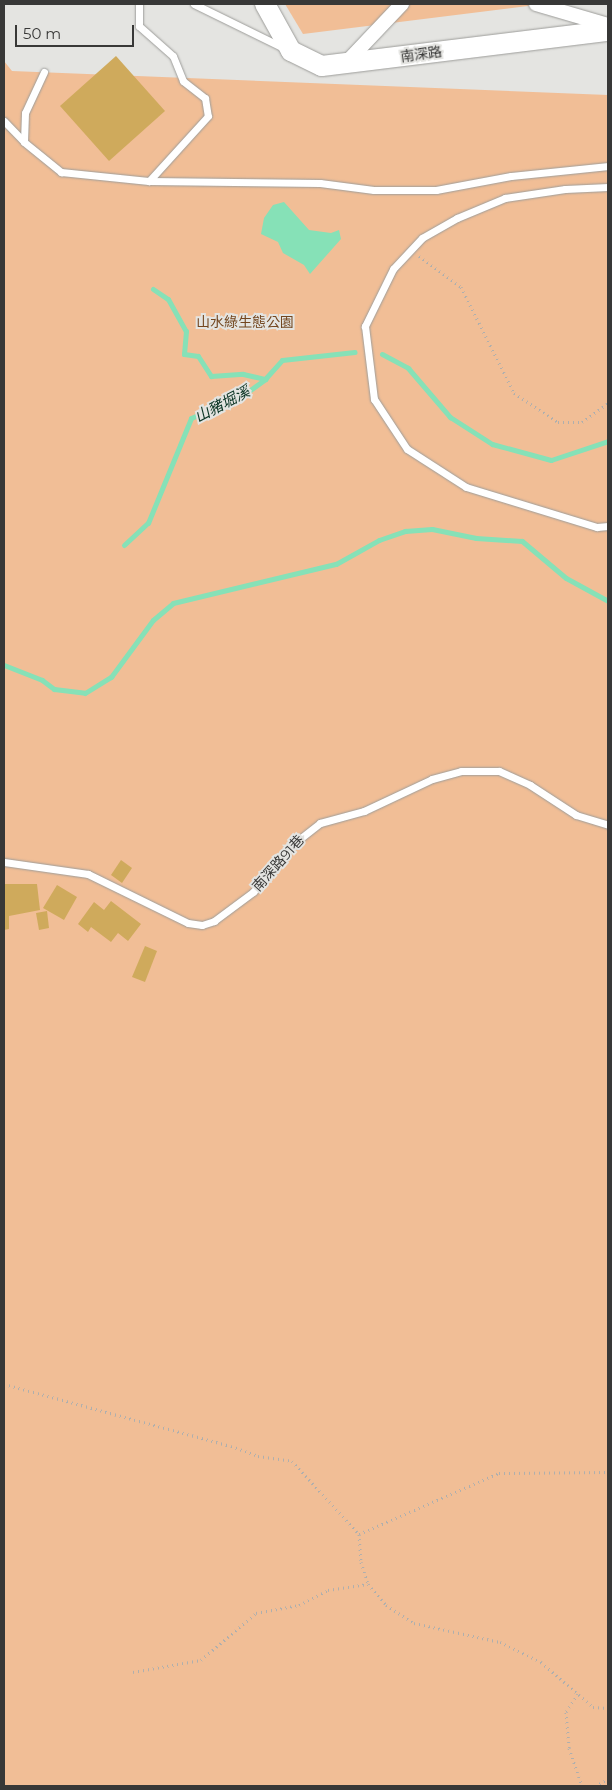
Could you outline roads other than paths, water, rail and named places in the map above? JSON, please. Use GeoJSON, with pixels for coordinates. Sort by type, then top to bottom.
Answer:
{"type":"FeatureCollection","features":[{"type":"Feature","properties":{"kind":"main road"},"geometry":{"type":"LineString","coordinates":[[265,4],[291,51]]}},
{"type":"Feature","properties":{"kind":"main road","name":"南深路"},"geometry":{"type":"LineString","coordinates":[[291,51],[322,66],[608,31]]}},
{"type":"Feature","properties":{"kind":"street"},"geometry":{"type":"LineString","coordinates":[[344,64],[402,4]]}},
{"type":"Feature","properties":{"kind":"street"},"geometry":{"type":"LineString","coordinates":[[536,4],[608,25]]}},
{"type":"Feature","properties":{"kind":"lane"},"geometry":{"type":"LineString","coordinates":[[139,4],[139,26],[172,56],[183,81],[205,98],[208,116],[149,181]]}},
{"type":"Feature","properties":{"kind":"lane"},"geometry":{"type":"LineString","coordinates":[[194,4],[291,51]]}},
{"type":"Feature","properties":{"kind":"lane"},"geometry":{"type":"LineString","coordinates":[[24,142],[25,113],[44,72]]}},
{"type":"Feature","properties":{"kind":"lane"},"geometry":{"type":"LineString","coordinates":[[4,121],[24,142],[61,172],[149,181],[320,184],[374,190],[436,190],[512,176],[608,166]]}},
{"type":"Feature","properties":{"kind":"lane"},"geometry":{"type":"LineString","coordinates":[[608,187],[565,189],[505,198],[456,218],[422,238],[393,269],[365,326],[374,399],[406,449],[466,487],[597,527],[608,526]]}},
{"type":"Feature","properties":{"kind":"lane","name":"南深路91巷"},"geometry":{"type":"LineString","coordinates":[[4,862],[88,874],[188,923],[202,925],[214,921],[253,892],[292,845],[320,823],[364,811],[432,779],[461,771],[499,771],[530,785],[576,815],[608,825]]}},
{"type":"Feature","properties":{"kind":"waterway"},"geometry":{"type":"LineString","coordinates":[[153,289],[168,299],[186,331],[184,354],[198,356],[211,376],[243,374],[265,379]]}},
{"type":"Feature","properties":{"kind":"waterway","name":"山豬堀溪"},"geometry":{"type":"LineString","coordinates":[[124,545],[148,523],[191,418],[242,396],[265,379],[282,360],[355,352]]}},
{"type":"Feature","properties":{"kind":"waterway","name":"山豬堀溪"},"geometry":{"type":"LineString","coordinates":[[382,354],[408,368],[450,417],[492,444],[551,460],[608,441]]}},
{"type":"Feature","properties":{"kind":"waterway"},"geometry":{"type":"LineString","coordinates":[[4,665],[42,680],[54,689],[85,693],[111,677],[153,620],[173,603],[336,564],[379,540],[405,531],[432,529],[476,538],[522,541],[566,578],[608,601]]}},
{"type":"Feature","properties":{"kind":"park label","name":"山水綠生態公園"},"geometry":{"type":"Point","coordinates":[245,322]}}]}
